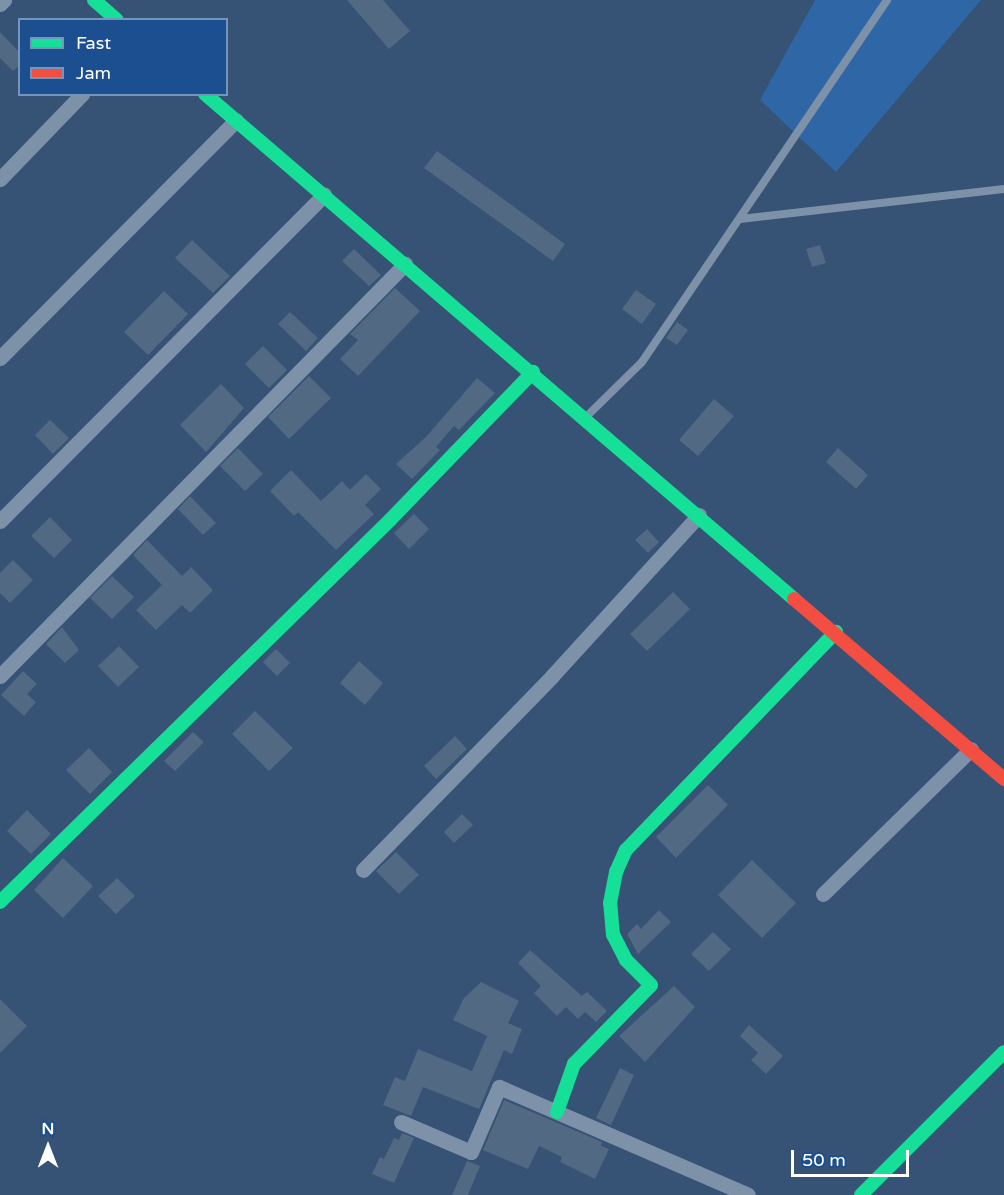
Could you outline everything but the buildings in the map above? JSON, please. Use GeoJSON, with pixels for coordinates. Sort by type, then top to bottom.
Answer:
{"type":"FeatureCollection","features":[{"type":"Feature","properties":{"kind":"street"},"geometry":{"type":"LineString","coordinates":[[0,4],[4,0]]}},
{"type":"Feature","properties":{"kind":"street"},"geometry":{"type":"LineString","coordinates":[[94,0],[115,18]]}},
{"type":"Feature","properties":{"kind":"street"},"geometry":{"type":"LineString","coordinates":[[0,179],[80,96]]}},
{"type":"Feature","properties":{"kind":"street"},"geometry":{"type":"LineString","coordinates":[[207,96],[586,417],[1004,779]]}},
{"type":"Feature","properties":{"kind":"street"},"geometry":{"type":"LineString","coordinates":[[0,358],[236,120]]}},
{"type":"Feature","properties":{"kind":"street"},"geometry":{"type":"LineString","coordinates":[[0,521],[324,195]]}},
{"type":"Feature","properties":{"kind":"street"},"geometry":{"type":"LineString","coordinates":[[0,675],[405,264]]}},
{"type":"Feature","properties":{"kind":"street"},"geometry":{"type":"LineString","coordinates":[[0,902],[390,520],[533,372]]}},
{"type":"Feature","properties":{"kind":"street"},"geometry":{"type":"LineString","coordinates":[[363,870],[552,676],[699,515]]}},
{"type":"Feature","properties":{"kind":"street"},"geometry":{"type":"LineString","coordinates":[[557,1112],[574,1064],[651,985],[626,960],[612,935],[610,903],[615,872],[626,850],[836,632]]}},
{"type":"Feature","properties":{"kind":"street"},"geometry":{"type":"LineString","coordinates":[[823,894],[970,749]]}},
{"type":"Feature","properties":{"kind":"street"},"geometry":{"type":"LineString","coordinates":[[861,1195],[1004,1052]]}},
{"type":"Feature","properties":{"kind":"street"},"geometry":{"type":"LineString","coordinates":[[401,1122],[471,1152],[499,1087],[748,1195]]}},
{"type":"Feature","properties":{"kind":"lane"},"geometry":{"type":"LineString","coordinates":[[586,417],[642,362],[887,0]]}},
{"type":"Feature","properties":{"kind":"lane"},"geometry":{"type":"LineString","coordinates":[[740,219],[1004,189]]}},
{"type":"Feature","properties":{"kind":"shaded area"},"geometry":{"type":"Polygon","coordinates":[[[815,0],[981,0],[836,172],[760,100],[815,0]]]}},
{"type":"Feature","properties":{"kind":"traffic: fast"},"geometry":{"type":"LineString","coordinates":[[94,0],[115,18]]}},
{"type":"Feature","properties":{"kind":"traffic: fast"},"geometry":{"type":"LineString","coordinates":[[207,96],[794,599]]}},
{"type":"Feature","properties":{"kind":"traffic: fast"},"geometry":{"type":"LineString","coordinates":[[0,902],[390,520],[533,372]]}},
{"type":"Feature","properties":{"kind":"traffic: fast"},"geometry":{"type":"LineString","coordinates":[[557,1112],[574,1064],[651,985],[626,960],[613,935],[610,903],[616,872],[626,850],[836,632]]}},
{"type":"Feature","properties":{"kind":"traffic: fast"},"geometry":{"type":"LineString","coordinates":[[861,1195],[1004,1052]]}},
{"type":"Feature","properties":{"kind":"traffic: jam"},"geometry":{"type":"LineString","coordinates":[[794,599],[1004,779]]}}]}
